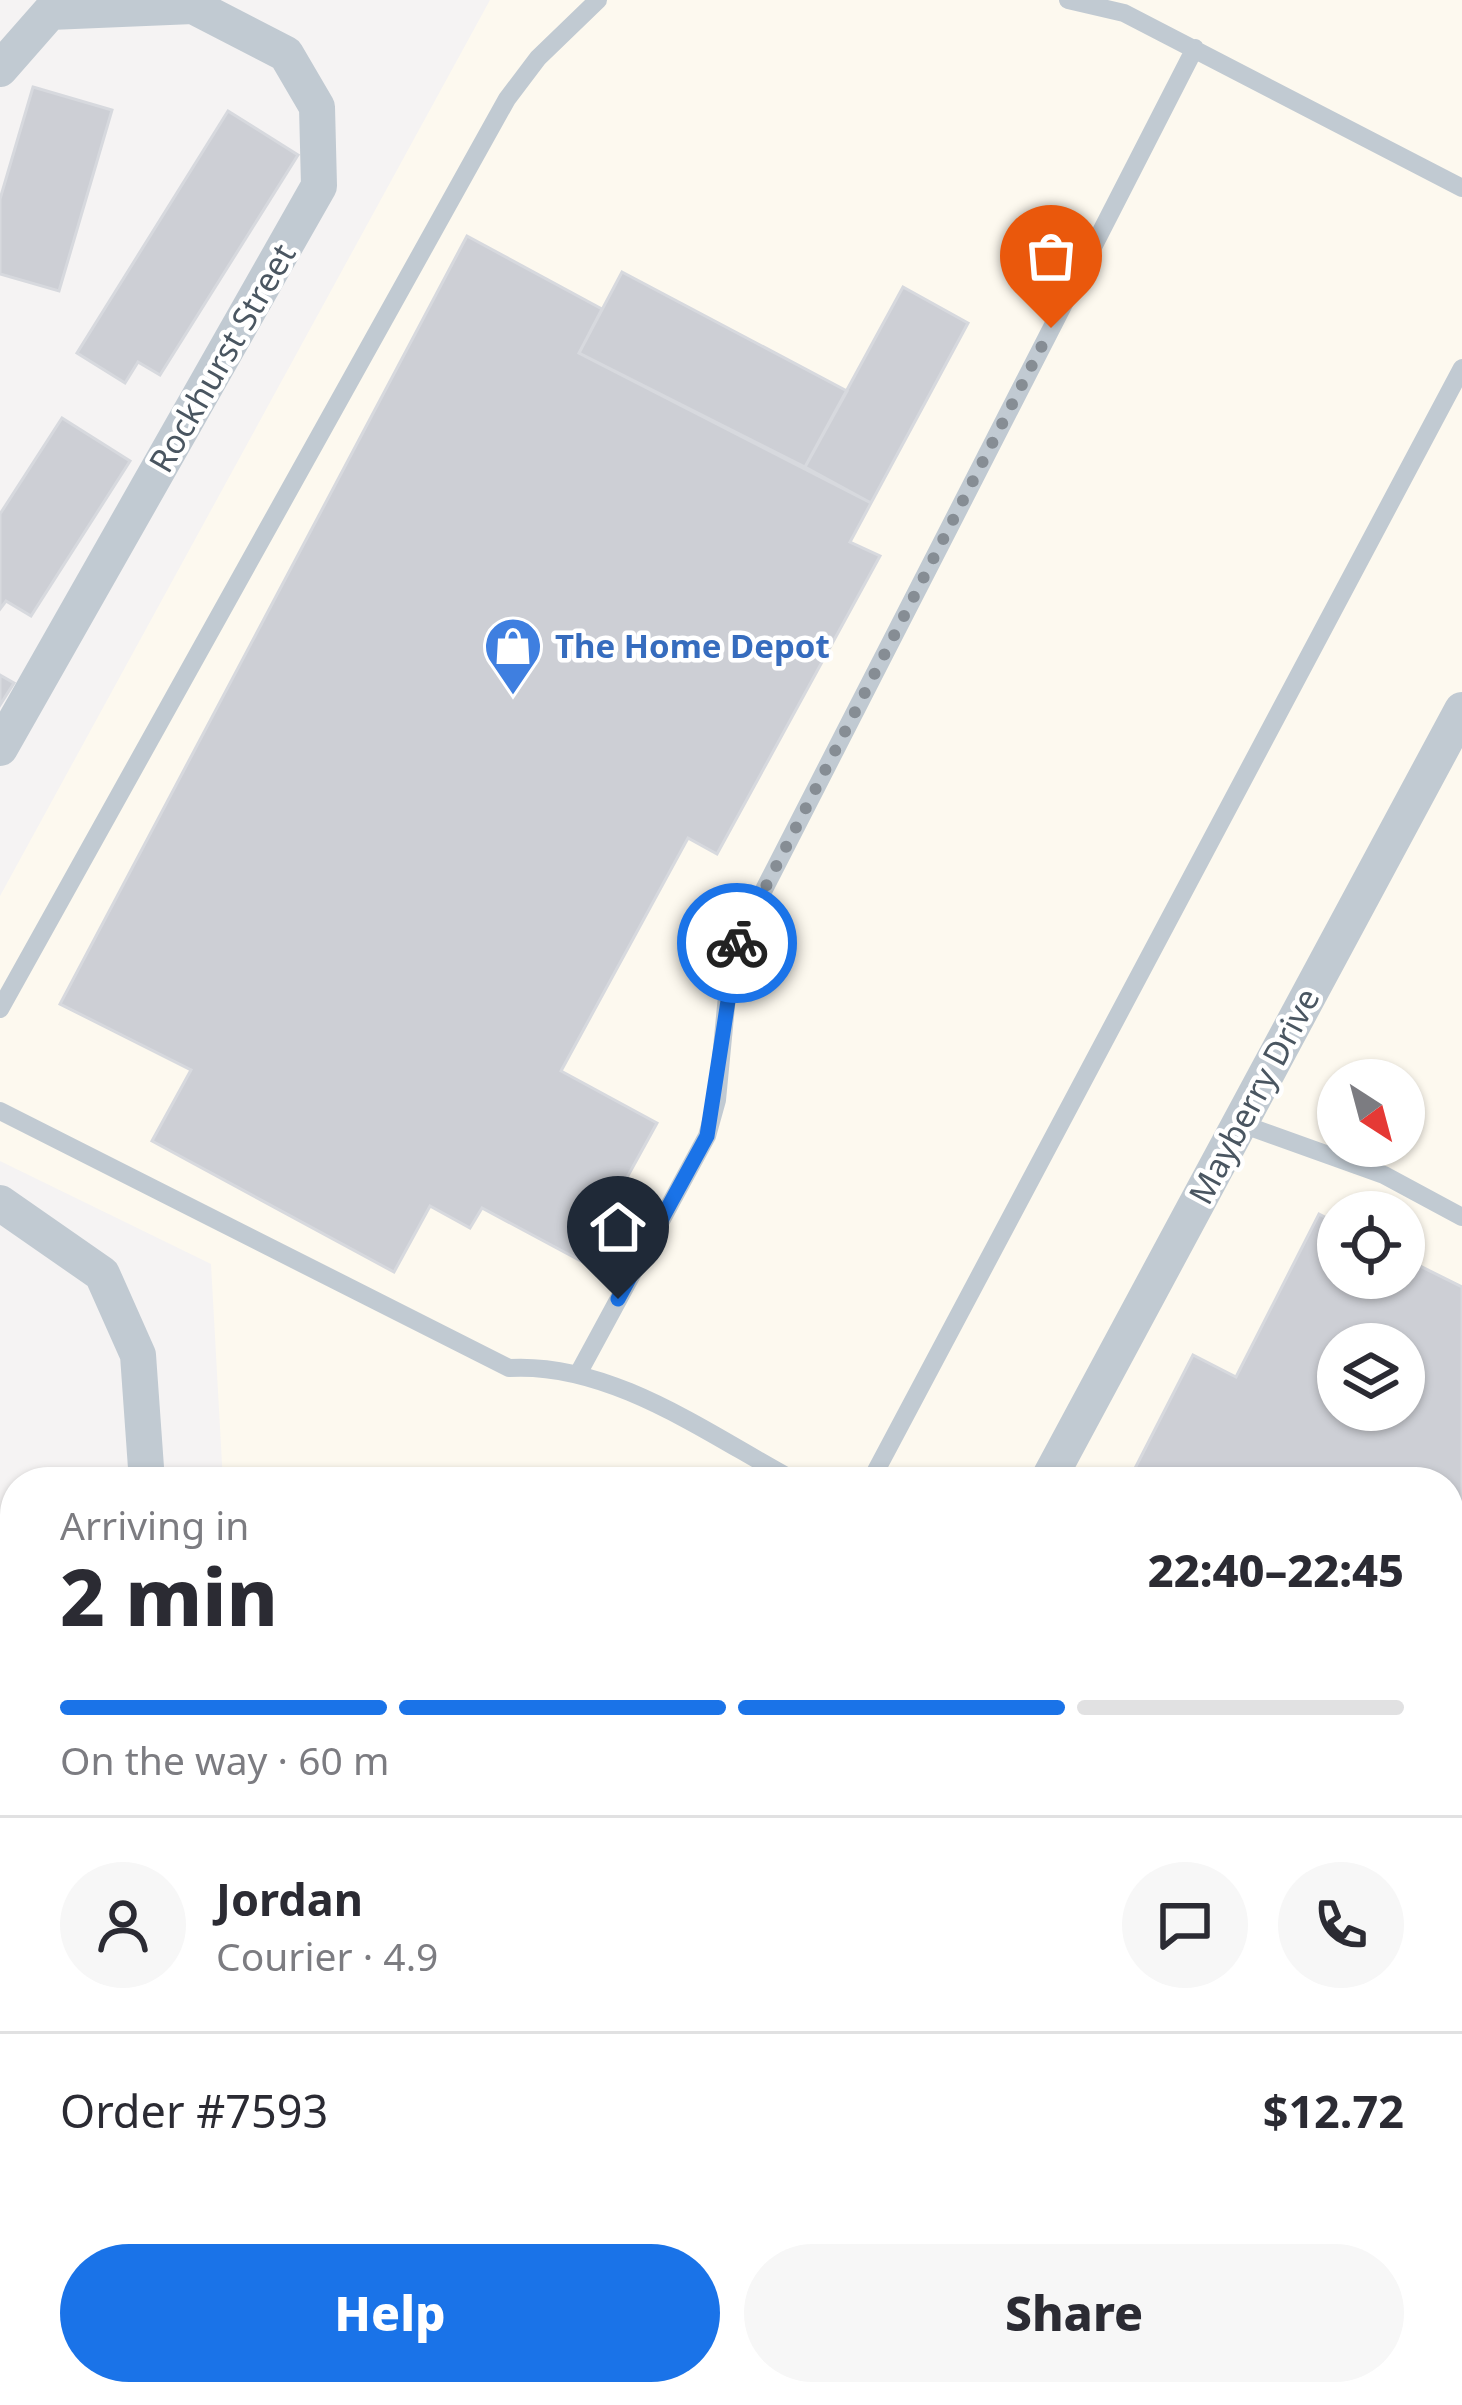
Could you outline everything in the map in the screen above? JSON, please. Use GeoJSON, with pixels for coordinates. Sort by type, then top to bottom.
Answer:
{"type":"FeatureCollection","features":[{"type":"Feature","properties":{"kind":"street"},"geometry":{"type":"LineString","coordinates":[[0,69],[50,12],[194,3]]}},
{"type":"Feature","properties":{"kind":"street","name":"Rockhurst Street"},"geometry":{"type":"LineString","coordinates":[[0,748],[320,186],[317,107],[286,55],[194,3]]}},
{"type":"Feature","properties":{"kind":"street","name":"Mayberry Drive"},"geometry":{"type":"LineString","coordinates":[[1055,1467],[1459,724]]}},
{"type":"Feature","properties":{"kind":"street"},"geometry":{"type":"LineString","coordinates":[[0,1203],[102,1274],[138,1355],[145,1467]]}},
{"type":"Feature","properties":{"kind":"lane"},"geometry":{"type":"LineString","coordinates":[[0,1009],[507,99],[538,58],[598,0]]}},
{"type":"Feature","properties":{"kind":"lane"},"geometry":{"type":"LineString","coordinates":[[1068,0],[1124,13],[1462,188]]}},
{"type":"Feature","properties":{"kind":"lane"},"geometry":{"type":"LineString","coordinates":[[578,1374],[707,1136],[717,1100],[731,954],[1195,48]]}},
{"type":"Feature","properties":{"kind":"lane"},"geometry":{"type":"LineString","coordinates":[[878,1467],[1462,368]]}},
{"type":"Feature","properties":{"kind":"lane"},"geometry":{"type":"LineString","coordinates":[[0,1111],[509,1368],[545,1366],[613,1385],[769,1467]]}},
{"type":"Feature","properties":{"kind":"lane"},"geometry":{"type":"LineString","coordinates":[[1239,1124],[1384,1175],[1462,1217]]}},
{"type":"Feature","properties":{"kind":"shaded area"},"geometry":{"type":"Polygon","coordinates":[[[490,0],[1462,0],[1462,1467],[222,1467],[211,1264],[0,1161],[0,896],[490,0]]]}},
{"type":"Feature","properties":{"kind":"building"},"geometry":{"type":"Polygon","coordinates":[[[33,87],[112,110],[59,291],[0,274],[0,199],[33,87]]]}},
{"type":"Feature","properties":{"kind":"building"},"geometry":{"type":"Polygon","coordinates":[[[228,111],[298,155],[160,375],[138,362],[125,383],[77,353],[228,111]]]}},
{"type":"Feature","properties":{"kind":"building","name":"The Home Depot"},"geometry":{"type":"Polygon","coordinates":[[[467,236],[602,309],[579,353],[871,503],[850,542],[880,556],[717,854],[688,838],[561,1071],[657,1123],[581,1261],[482,1208],[470,1228],[430,1206],[394,1272],[152,1141],[191,1070],[60,1004],[467,236]]]}},
{"type":"Feature","properties":{"kind":"building"},"geometry":{"type":"Polygon","coordinates":[[[622,272],[847,391],[805,467],[579,353],[622,272]]]}},
{"type":"Feature","properties":{"kind":"building"},"geometry":{"type":"Polygon","coordinates":[[[903,287],[968,323],[871,503],[805,467],[903,287]]]}},
{"type":"Feature","properties":{"kind":"building"},"geometry":{"type":"Polygon","coordinates":[[[62,418],[130,461],[31,616],[6,601],[0,609],[0,514],[62,418]]]}},
{"type":"Feature","properties":{"kind":"building"},"geometry":{"type":"Polygon","coordinates":[[[0,675],[14,683],[0,705],[0,675]]]}},
{"type":"Feature","properties":{"kind":"building"},"geometry":{"type":"Polygon","coordinates":[[[1317,1218],[1317,1299],[1425,1299],[1425,1268],[1462,1287],[1462,1467],[1136,1467],[1193,1355],[1236,1377],[1317,1218]]]}},
{"type":"Feature","properties":{"kind":"way so far"},"geometry":{"type":"LineString","coordinates":[[737,943],[1051,328]]}},
{"type":"Feature","properties":{"kind":"place","name":"The Home Depot"},"geometry":{"type":"Point","coordinates":[513,697]}},
{"type":"Feature","properties":{"kind":"route"},"geometry":{"type":"LineString","coordinates":[[618,1299],[707,1136],[717,1100],[726,989],[737,943]]}}]}
